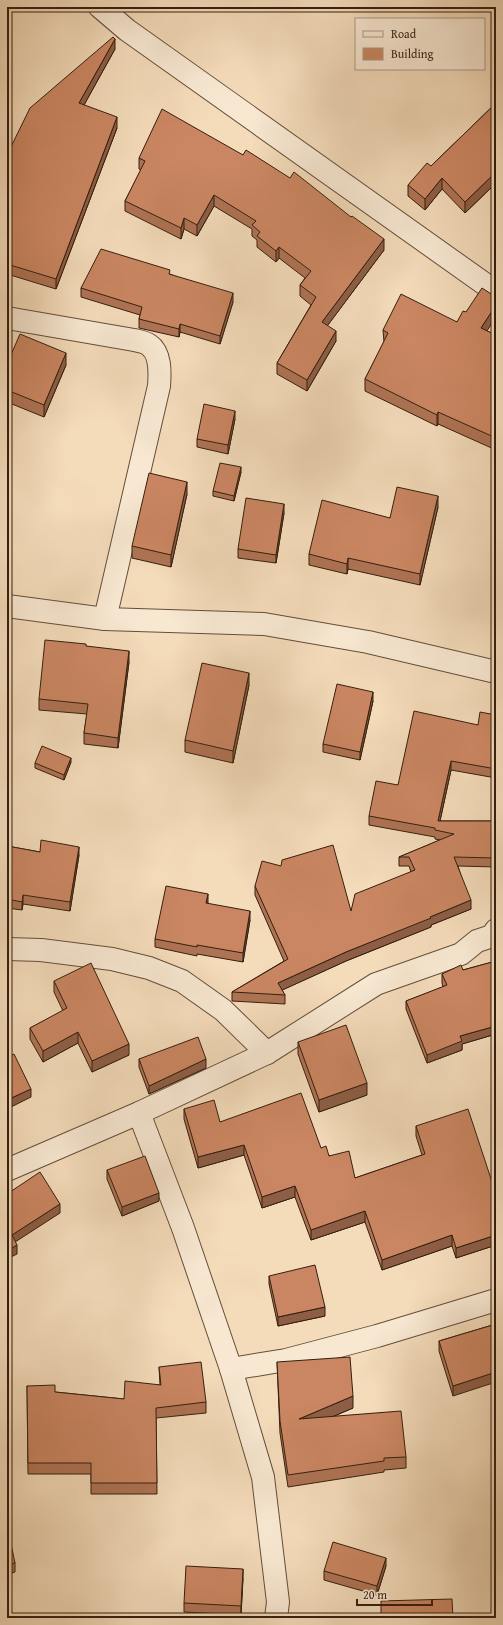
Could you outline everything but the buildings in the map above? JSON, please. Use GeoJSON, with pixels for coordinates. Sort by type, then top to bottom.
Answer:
{"type":"FeatureCollection","features":[{"type":"Feature","properties":{"kind":"street"},"geometry":{"type":"LineString","coordinates":[[100,7],[127,30],[496,292]]}},
{"type":"Feature","properties":{"kind":"street"},"geometry":{"type":"LineString","coordinates":[[7,318],[118,337],[144,343],[149,345],[156,354],[161,368],[159,386],[105,619]]}},
{"type":"Feature","properties":{"kind":"street"},"geometry":{"type":"LineString","coordinates":[[7,606],[105,619],[264,624],[368,642],[496,672]]}},
{"type":"Feature","properties":{"kind":"street"},"geometry":{"type":"LineString","coordinates":[[7,1170],[139,1113],[267,1053],[376,984],[461,954],[477,941],[492,936],[496,930]]}},
{"type":"Feature","properties":{"kind":"street"},"geometry":{"type":"LineString","coordinates":[[7,949],[41,950],[112,959],[149,968],[182,981],[223,1010],[267,1053]]}},
{"type":"Feature","properties":{"kind":"street"},"geometry":{"type":"LineString","coordinates":[[139,1113],[184,1228],[231,1369],[263,1477],[278,1602],[276,1618]]}},
{"type":"Feature","properties":{"kind":"street"},"geometry":{"type":"LineString","coordinates":[[231,1369],[286,1360],[369,1338],[496,1300]]}}]}
